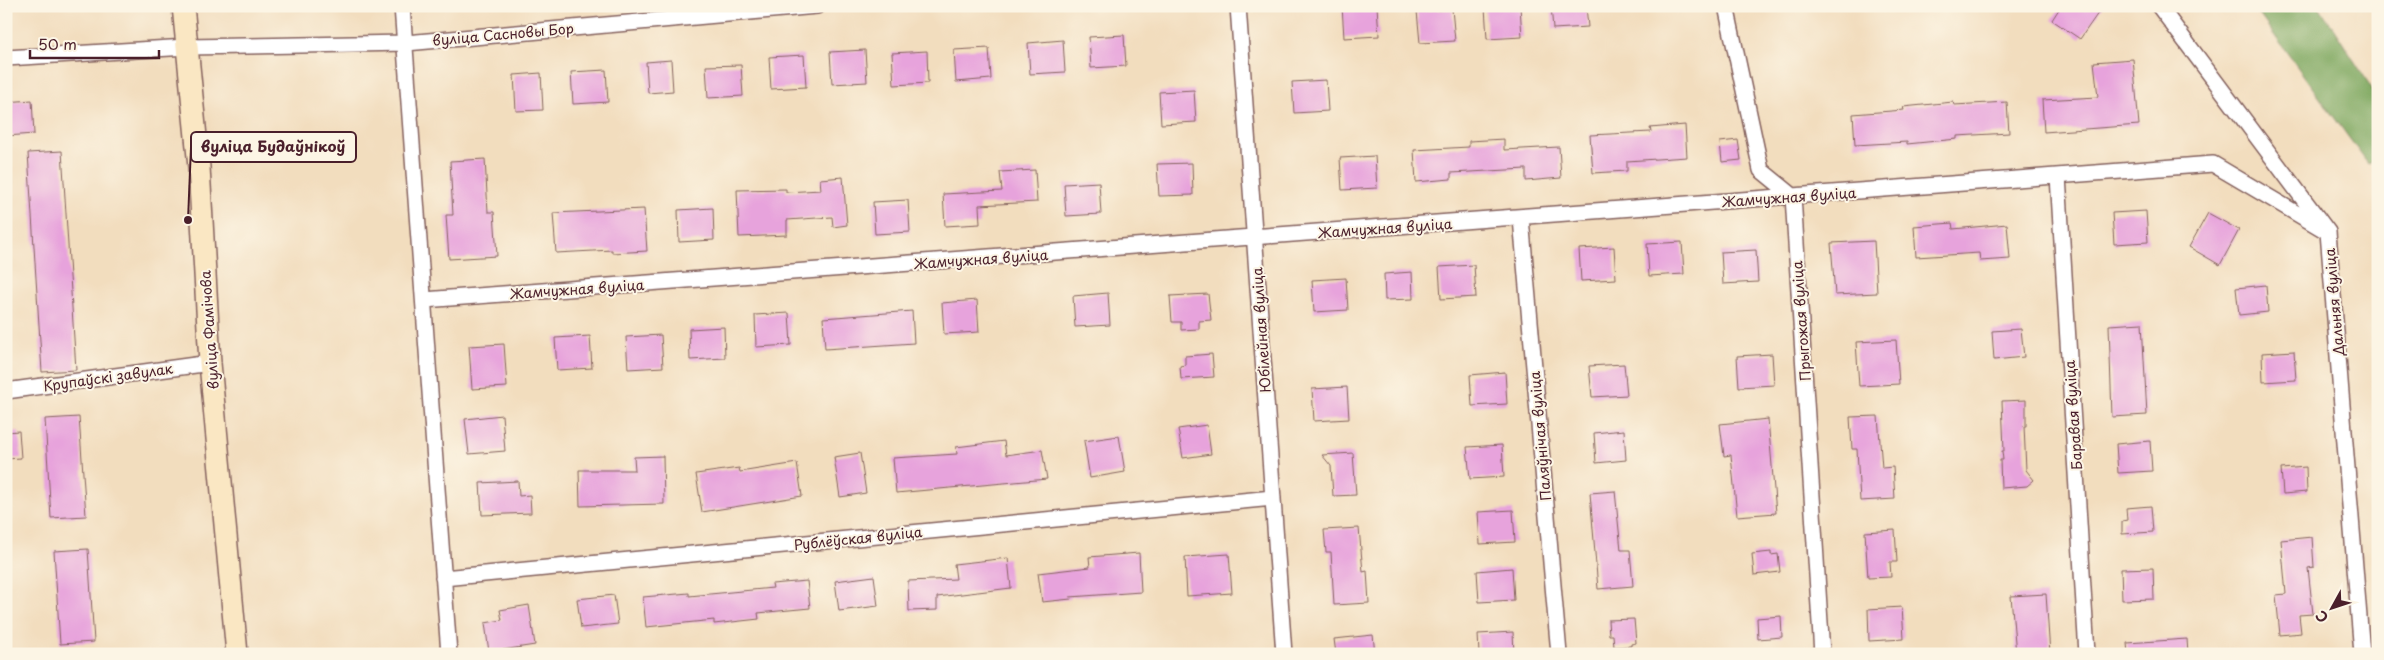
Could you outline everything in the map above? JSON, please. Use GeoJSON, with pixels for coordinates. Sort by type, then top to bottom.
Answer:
{"type":"FeatureCollection","features":[{"type":"Feature","properties":{"kind":"main road","name":"вуліца Фамічова"},"geometry":{"type":"LineString","coordinates":[[183,6],[199,167],[210,363],[237,654]]}},
{"type":"Feature","properties":{"kind":"street"},"geometry":{"type":"LineString","coordinates":[[402,6],[449,654]]}},
{"type":"Feature","properties":{"kind":"street","name":"вуліца Сасновы Бор"},"geometry":{"type":"LineString","coordinates":[[6,58],[187,47],[406,42],[817,6]]}},
{"type":"Feature","properties":{"kind":"street","name":"Юбілейная вуліца"},"geometry":{"type":"LineString","coordinates":[[1238,6],[1284,654]]}},
{"type":"Feature","properties":{"kind":"street"},"geometry":{"type":"LineString","coordinates":[[1726,6],[1761,170],[1793,196]]}},
{"type":"Feature","properties":{"kind":"street","name":"Дальняя вуліца"},"geometry":{"type":"LineString","coordinates":[[2158,6],[2328,232],[2362,654]]}},
{"type":"Feature","properties":{"kind":"street","name":"Жамчужная вуліца"},"geometry":{"type":"LineString","coordinates":[[424,300],[2213,164],[2328,232]]}},
{"type":"Feature","properties":{"kind":"street","name":"Баравая вуліца"},"geometry":{"type":"LineString","coordinates":[[2058,176],[2087,654]]}},
{"type":"Feature","properties":{"kind":"street","name":"Прыгожая вуліца"},"geometry":{"type":"LineString","coordinates":[[1793,196],[1822,654]]}},
{"type":"Feature","properties":{"kind":"street","name":"Паляўнічая вуліца"},"geometry":{"type":"LineString","coordinates":[[1520,218],[1559,654]]}},
{"type":"Feature","properties":{"kind":"street","name":"Крупаўскі завулак"},"geometry":{"type":"LineString","coordinates":[[6,392],[210,363]]}},
{"type":"Feature","properties":{"kind":"street","name":"Рублёўская вуліца"},"geometry":{"type":"LineString","coordinates":[[444,578],[1273,498]]}},
{"type":"Feature","properties":{"kind":"green space"},"geometry":{"type":"Polygon","coordinates":[[[2253,6],[2319,6],[2378,98],[2378,160],[2368,164],[2253,6]]]}},
{"type":"Feature","properties":{"kind":"building"},"geometry":{"type":"Polygon","coordinates":[[[1342,6],[1377,6],[1379,36],[1344,38],[1342,6]]]}},
{"type":"Feature","properties":{"kind":"building"},"geometry":{"type":"Polygon","coordinates":[[[1520,6],[1522,37],[1487,39],[1485,7],[1520,6]]]}},
{"type":"Feature","properties":{"kind":"building"},"geometry":{"type":"Polygon","coordinates":[[[1551,6],[1586,6],[1588,27],[1553,29],[1551,6]]]}},
{"type":"Feature","properties":{"kind":"building"},"geometry":{"type":"Polygon","coordinates":[[[2061,6],[2103,6],[2080,39],[2052,20],[2061,6]]]}},
{"type":"Feature","properties":{"kind":"building"},"geometry":{"type":"Polygon","coordinates":[[[1452,9],[1455,41],[1420,43],[1417,11],[1452,9]]]}},
{"type":"Feature","properties":{"kind":"building"},"geometry":{"type":"Polygon","coordinates":[[[1124,35],[1126,66],[1091,68],[1089,37],[1124,35]]]}},
{"type":"Feature","properties":{"kind":"building"},"geometry":{"type":"Polygon","coordinates":[[[1063,40],[1065,72],[1030,74],[1028,43],[1063,40]]]}},
{"type":"Feature","properties":{"kind":"building"},"geometry":{"type":"Polygon","coordinates":[[[989,48],[991,79],[956,82],[954,50],[989,48]]]}},
{"type":"Feature","properties":{"kind":"building"},"geometry":{"type":"Polygon","coordinates":[[[865,50],[867,82],[832,84],[830,52],[865,50]]]}},
{"type":"Feature","properties":{"kind":"building"},"geometry":{"type":"Polygon","coordinates":[[[927,51],[928,83],[894,85],[892,53],[927,51]]]}},
{"type":"Feature","properties":{"kind":"building"},"geometry":{"type":"Polygon","coordinates":[[[804,55],[806,87],[771,89],[769,57],[804,55]]]}},
{"type":"Feature","properties":{"kind":"building"},"geometry":{"type":"Polygon","coordinates":[[[2133,59],[2139,125],[2044,132],[2042,100],[2098,97],[2094,62],[2133,59]]]}},
{"type":"Feature","properties":{"kind":"building"},"geometry":{"type":"Polygon","coordinates":[[[671,60],[673,91],[648,93],[646,62],[671,60]]]}},
{"type":"Feature","properties":{"kind":"building"},"geometry":{"type":"Polygon","coordinates":[[[741,65],[743,96],[708,98],[706,66],[741,65]]]}},
{"type":"Feature","properties":{"kind":"building"},"geometry":{"type":"Polygon","coordinates":[[[606,70],[608,102],[573,104],[571,72],[606,70]]]}},
{"type":"Feature","properties":{"kind":"building"},"geometry":{"type":"Polygon","coordinates":[[[541,73],[543,110],[516,111],[514,75],[541,73]]]}},
{"type":"Feature","properties":{"kind":"building"},"geometry":{"type":"Polygon","coordinates":[[[1326,80],[1328,111],[1294,113],[1292,82],[1326,80]]]}},
{"type":"Feature","properties":{"kind":"building"},"geometry":{"type":"Polygon","coordinates":[[[1194,90],[1196,122],[1161,124],[1159,92],[1194,90]]]}},
{"type":"Feature","properties":{"kind":"building"},"geometry":{"type":"Polygon","coordinates":[[[32,100],[34,134],[6,136],[6,102],[32,100]]]}},
{"type":"Feature","properties":{"kind":"building"},"geometry":{"type":"Polygon","coordinates":[[[1953,102],[1954,105],[2007,102],[2009,133],[1957,136],[1957,139],[1907,144],[1907,142],[1855,145],[1853,114],[1904,110],[1903,107],[1953,102]]]}},
{"type":"Feature","properties":{"kind":"building"},"geometry":{"type":"Polygon","coordinates":[[[1685,125],[1687,157],[1627,161],[1627,171],[1593,173],[1590,135],[1651,132],[1650,128],[1685,125]]]}},
{"type":"Feature","properties":{"kind":"building"},"geometry":{"type":"Polygon","coordinates":[[[1504,139],[1504,150],[1559,147],[1561,178],[1526,181],[1526,169],[1451,173],[1451,179],[1416,182],[1414,150],[1469,147],[1469,141],[1504,139]]]}},
{"type":"Feature","properties":{"kind":"building"},"geometry":{"type":"Polygon","coordinates":[[[1738,140],[1741,160],[1722,162],[1720,142],[1738,140]]]}},
{"type":"Feature","properties":{"kind":"building"},"geometry":{"type":"Polygon","coordinates":[[[62,151],[76,370],[42,372],[28,153],[62,151]]]}},
{"type":"Feature","properties":{"kind":"building"},"geometry":{"type":"Polygon","coordinates":[[[1375,156],[1377,188],[1342,190],[1340,158],[1375,156]]]}},
{"type":"Feature","properties":{"kind":"building"},"geometry":{"type":"Polygon","coordinates":[[[485,159],[488,212],[494,212],[497,256],[449,259],[446,215],[453,215],[450,161],[485,159]]]}},
{"type":"Feature","properties":{"kind":"building"},"geometry":{"type":"Polygon","coordinates":[[[1192,163],[1193,195],[1159,196],[1157,164],[1192,163]]]}},
{"type":"Feature","properties":{"kind":"building"},"geometry":{"type":"Polygon","coordinates":[[[1035,170],[1037,202],[979,205],[980,224],[945,226],[943,194],[1002,191],[1000,172],[1035,170]]]}},
{"type":"Feature","properties":{"kind":"building"},"geometry":{"type":"Polygon","coordinates":[[[843,177],[847,225],[833,227],[832,217],[787,220],[787,235],[739,237],[737,190],[786,189],[786,192],[821,190],[820,179],[843,177]]]}},
{"type":"Feature","properties":{"kind":"building"},"geometry":{"type":"Polygon","coordinates":[[[1099,182],[1101,214],[1066,216],[1064,184],[1099,182]]]}},
{"type":"Feature","properties":{"kind":"building"},"geometry":{"type":"Polygon","coordinates":[[[908,200],[910,232],[875,234],[873,202],[908,200]]]}},
{"type":"Feature","properties":{"kind":"building"},"geometry":{"type":"Polygon","coordinates":[[[713,208],[714,240],[679,242],[678,210],[713,208]]]}},
{"type":"Feature","properties":{"kind":"building"},"geometry":{"type":"Polygon","coordinates":[[[644,209],[647,251],[612,253],[612,250],[556,253],[553,213],[644,209]]]}},
{"type":"Feature","properties":{"kind":"building"},"geometry":{"type":"Polygon","coordinates":[[[2146,211],[2148,242],[2114,244],[2112,213],[2146,211]]]}},
{"type":"Feature","properties":{"kind":"building"},"geometry":{"type":"Polygon","coordinates":[[[2208,213],[2239,230],[2220,265],[2189,247],[2208,213]]]}},
{"type":"Feature","properties":{"kind":"building"},"geometry":{"type":"Polygon","coordinates":[[[1952,223],[1953,229],[2007,224],[2010,259],[1980,261],[1979,253],[1916,257],[1914,226],[1952,223]]]}},
{"type":"Feature","properties":{"kind":"building"},"geometry":{"type":"Polygon","coordinates":[[[1874,241],[1877,293],[1835,295],[1831,243],[1874,241]]]}},
{"type":"Feature","properties":{"kind":"building"},"geometry":{"type":"Polygon","coordinates":[[[1682,242],[1684,274],[1649,276],[1647,244],[1682,242]]]}},
{"type":"Feature","properties":{"kind":"building"},"geometry":{"type":"Polygon","coordinates":[[[1614,247],[1616,279],[1581,281],[1579,249],[1614,247]]]}},
{"type":"Feature","properties":{"kind":"building"},"geometry":{"type":"Polygon","coordinates":[[[1756,250],[1758,282],[1723,284],[1721,252],[1756,250]]]}},
{"type":"Feature","properties":{"kind":"building"},"geometry":{"type":"Polygon","coordinates":[[[1474,265],[1476,297],[1441,299],[1439,267],[1474,265]]]}},
{"type":"Feature","properties":{"kind":"building"},"geometry":{"type":"Polygon","coordinates":[[[1412,272],[1413,299],[1385,300],[1384,274],[1412,272]]]}},
{"type":"Feature","properties":{"kind":"building"},"geometry":{"type":"Polygon","coordinates":[[[1346,278],[1348,310],[1314,312],[1312,280],[1346,278]]]}},
{"type":"Feature","properties":{"kind":"building"},"geometry":{"type":"Polygon","coordinates":[[[2266,285],[2268,312],[2239,315],[2236,288],[2266,285]]]}},
{"type":"Feature","properties":{"kind":"building"},"geometry":{"type":"Polygon","coordinates":[[[1108,293],[1110,325],[1075,327],[1073,296],[1108,293]]]}},
{"type":"Feature","properties":{"kind":"building"},"geometry":{"type":"Polygon","coordinates":[[[1208,294],[1211,320],[1199,321],[1199,329],[1181,330],[1181,322],[1172,322],[1170,296],[1208,294]]]}},
{"type":"Feature","properties":{"kind":"building"},"geometry":{"type":"Polygon","coordinates":[[[977,300],[979,332],[944,334],[942,303],[977,300]]]}},
{"type":"Feature","properties":{"kind":"building"},"geometry":{"type":"Polygon","coordinates":[[[912,311],[914,343],[825,349],[823,318],[912,311]]]}},
{"type":"Feature","properties":{"kind":"building"},"geometry":{"type":"Polygon","coordinates":[[[789,313],[791,345],[756,347],[755,315],[789,313]]]}},
{"type":"Feature","properties":{"kind":"building"},"geometry":{"type":"Polygon","coordinates":[[[2142,323],[2147,415],[2112,417],[2109,325],[2142,323]]]}},
{"type":"Feature","properties":{"kind":"building"},"geometry":{"type":"Polygon","coordinates":[[[724,327],[725,358],[690,360],[689,329],[724,327]]]}},
{"type":"Feature","properties":{"kind":"building"},"geometry":{"type":"Polygon","coordinates":[[[2021,329],[2024,357],[1994,360],[1992,331],[2021,329]]]}},
{"type":"Feature","properties":{"kind":"building"},"geometry":{"type":"Polygon","coordinates":[[[661,335],[663,367],[628,369],[626,337],[661,335]]]}},
{"type":"Feature","properties":{"kind":"building"},"geometry":{"type":"Polygon","coordinates":[[[590,336],[592,368],[557,370],[555,338],[590,336]]]}},
{"type":"Feature","properties":{"kind":"building"},"geometry":{"type":"Polygon","coordinates":[[[1896,340],[1899,384],[1859,386],[1856,342],[1896,340]]]}},
{"type":"Feature","properties":{"kind":"building"},"geometry":{"type":"Polygon","coordinates":[[[504,344],[507,387],[472,389],[469,346],[504,344]]]}},
{"type":"Feature","properties":{"kind":"building"},"geometry":{"type":"Polygon","coordinates":[[[2294,351],[2296,380],[2263,382],[2262,353],[2294,351]]]}},
{"type":"Feature","properties":{"kind":"building"},"geometry":{"type":"Polygon","coordinates":[[[1212,354],[1214,377],[1181,379],[1180,366],[1185,365],[1185,356],[1212,354]]]}},
{"type":"Feature","properties":{"kind":"building"},"geometry":{"type":"Polygon","coordinates":[[[1772,354],[1774,385],[1739,387],[1737,356],[1772,354]]]}},
{"type":"Feature","properties":{"kind":"building"},"geometry":{"type":"Polygon","coordinates":[[[1624,364],[1627,395],[1592,397],[1589,366],[1624,364]]]}},
{"type":"Feature","properties":{"kind":"building"},"geometry":{"type":"Polygon","coordinates":[[[1505,372],[1507,404],[1472,406],[1470,375],[1505,372]]]}},
{"type":"Feature","properties":{"kind":"building"},"geometry":{"type":"Polygon","coordinates":[[[1347,387],[1349,419],[1314,421],[1312,389],[1347,387]]]}},
{"type":"Feature","properties":{"kind":"building"},"geometry":{"type":"Polygon","coordinates":[[[2026,400],[2026,426],[2024,426],[2026,470],[2034,480],[2027,486],[2001,488],[2000,460],[2003,460],[2002,451],[2004,451],[2002,401],[2026,400]]]}},
{"type":"Feature","properties":{"kind":"building"},"geometry":{"type":"Polygon","coordinates":[[[502,415],[505,451],[469,454],[465,419],[502,415]]]}},
{"type":"Feature","properties":{"kind":"building"},"geometry":{"type":"Polygon","coordinates":[[[1878,416],[1882,468],[1893,467],[1895,499],[1860,501],[1857,449],[1852,449],[1850,417],[1878,416]]]}},
{"type":"Feature","properties":{"kind":"building"},"geometry":{"type":"Polygon","coordinates":[[[79,417],[86,516],[51,518],[45,419],[79,417]]]}},
{"type":"Feature","properties":{"kind":"building"},"geometry":{"type":"Polygon","coordinates":[[[1768,419],[1776,513],[1737,516],[1731,455],[1724,456],[1720,424],[1768,419]]]}},
{"type":"Feature","properties":{"kind":"building"},"geometry":{"type":"Polygon","coordinates":[[[1207,425],[1211,454],[1183,458],[1178,429],[1207,425]]]}},
{"type":"Feature","properties":{"kind":"building"},"geometry":{"type":"Polygon","coordinates":[[[1624,430],[1626,460],[1596,463],[1594,433],[1624,430]]]}},
{"type":"Feature","properties":{"kind":"building"},"geometry":{"type":"Polygon","coordinates":[[[19,431],[21,458],[6,459],[6,432],[19,431]]]}},
{"type":"Feature","properties":{"kind":"building"},"geometry":{"type":"Polygon","coordinates":[[[1119,436],[1125,472],[1090,478],[1084,441],[1119,436]]]}},
{"type":"Feature","properties":{"kind":"building"},"geometry":{"type":"Polygon","coordinates":[[[1004,441],[1006,455],[1042,450],[1047,479],[896,493],[893,458],[957,454],[956,447],[1004,441]]]}},
{"type":"Feature","properties":{"kind":"building"},"geometry":{"type":"Polygon","coordinates":[[[2150,441],[2152,471],[2118,473],[2116,444],[2150,441]]]}},
{"type":"Feature","properties":{"kind":"building"},"geometry":{"type":"Polygon","coordinates":[[[1502,445],[1504,477],[1470,479],[1467,447],[1502,445]]]}},
{"type":"Feature","properties":{"kind":"building"},"geometry":{"type":"Polygon","coordinates":[[[860,453],[866,493],[840,497],[834,457],[860,453]]]}},
{"type":"Feature","properties":{"kind":"building"},"geometry":{"type":"Polygon","coordinates":[[[1353,453],[1356,495],[1333,496],[1331,466],[1322,455],[1353,453]]]}},
{"type":"Feature","properties":{"kind":"building"},"geometry":{"type":"Polygon","coordinates":[[[663,456],[664,504],[580,506],[579,470],[635,470],[634,457],[663,456]]]}},
{"type":"Feature","properties":{"kind":"building"},"geometry":{"type":"Polygon","coordinates":[[[797,463],[802,496],[702,512],[696,474],[739,468],[740,472],[797,463]]]}},
{"type":"Feature","properties":{"kind":"building"},"geometry":{"type":"Polygon","coordinates":[[[2306,467],[2307,492],[2283,494],[2281,469],[2306,467]]]}},
{"type":"Feature","properties":{"kind":"building"},"geometry":{"type":"Polygon","coordinates":[[[518,481],[519,496],[530,495],[531,513],[482,515],[480,483],[518,481]]]}},
{"type":"Feature","properties":{"kind":"building"},"geometry":{"type":"Polygon","coordinates":[[[1615,491],[1621,550],[1630,550],[1633,586],[1598,589],[1590,493],[1615,491]]]}},
{"type":"Feature","properties":{"kind":"building"},"geometry":{"type":"Polygon","coordinates":[[[2151,506],[2153,532],[2122,534],[2122,521],[2127,520],[2126,508],[2151,506]]]}},
{"type":"Feature","properties":{"kind":"building"},"geometry":{"type":"Polygon","coordinates":[[[1513,510],[1515,542],[1480,544],[1478,512],[1513,510]]]}},
{"type":"Feature","properties":{"kind":"building"},"geometry":{"type":"Polygon","coordinates":[[[1359,528],[1363,572],[1367,571],[1369,603],[1334,605],[1331,552],[1326,552],[1324,530],[1359,528]]]}},
{"type":"Feature","properties":{"kind":"building"},"geometry":{"type":"Polygon","coordinates":[[[1895,530],[1897,562],[1890,562],[1891,577],[1868,578],[1865,532],[1895,530]]]}},
{"type":"Feature","properties":{"kind":"building"},"geometry":{"type":"Polygon","coordinates":[[[2312,537],[2314,567],[2308,568],[2313,614],[2299,615],[2301,633],[2280,635],[2276,595],[2286,594],[2281,540],[2312,537]]]}},
{"type":"Feature","properties":{"kind":"building"},"geometry":{"type":"Polygon","coordinates":[[[88,549],[94,642],[60,644],[54,551],[88,549]]]}},
{"type":"Feature","properties":{"kind":"building"},"geometry":{"type":"Polygon","coordinates":[[[1771,552],[1771,555],[1778,554],[1780,572],[1754,575],[1752,554],[1771,552]]]}},
{"type":"Feature","properties":{"kind":"building"},"geometry":{"type":"Polygon","coordinates":[[[1139,553],[1141,592],[1070,597],[1071,599],[1042,602],[1038,573],[1090,567],[1089,557],[1139,553]]]}},
{"type":"Feature","properties":{"kind":"building"},"geometry":{"type":"Polygon","coordinates":[[[1229,554],[1232,593],[1187,596],[1185,557],[1229,554]]]}},
{"type":"Feature","properties":{"kind":"building"},"geometry":{"type":"Polygon","coordinates":[[[1008,558],[1011,588],[937,597],[937,610],[909,611],[908,581],[956,579],[954,564],[1008,558]]]}},
{"type":"Feature","properties":{"kind":"building"},"geometry":{"type":"Polygon","coordinates":[[[1512,568],[1514,600],[1479,602],[1477,571],[1512,568]]]}},
{"type":"Feature","properties":{"kind":"building"},"geometry":{"type":"Polygon","coordinates":[[[2153,568],[2154,599],[2122,600],[2121,569],[2153,568]]]}},
{"type":"Feature","properties":{"kind":"building"},"geometry":{"type":"Polygon","coordinates":[[[874,576],[878,606],[839,611],[835,581],[874,576]]]}},
{"type":"Feature","properties":{"kind":"building"},"geometry":{"type":"Polygon","coordinates":[[[807,581],[810,608],[758,613],[759,619],[714,624],[714,620],[646,627],[643,597],[689,593],[689,596],[773,588],[772,584],[807,581]]]}},
{"type":"Feature","properties":{"kind":"building"},"geometry":{"type":"Polygon","coordinates":[[[2046,594],[2050,654],[2016,654],[2011,596],[2046,594]]]}},
{"type":"Feature","properties":{"kind":"building"},"geometry":{"type":"Polygon","coordinates":[[[614,595],[618,624],[581,628],[577,599],[614,595]]]}},
{"type":"Feature","properties":{"kind":"building"},"geometry":{"type":"Polygon","coordinates":[[[529,605],[535,645],[489,652],[485,623],[502,620],[500,610],[529,605]]]}},
{"type":"Feature","properties":{"kind":"building"},"geometry":{"type":"Polygon","coordinates":[[[1902,607],[1904,639],[1869,641],[1868,609],[1902,607]]]}},
{"type":"Feature","properties":{"kind":"building"},"geometry":{"type":"Polygon","coordinates":[[[1781,616],[1782,637],[1758,639],[1757,618],[1781,616]]]}},
{"type":"Feature","properties":{"kind":"building"},"geometry":{"type":"Polygon","coordinates":[[[1634,619],[1636,643],[1631,644],[1631,646],[1614,647],[1613,635],[1609,635],[1608,620],[1634,619]]]}},
{"type":"Feature","properties":{"kind":"building"},"geometry":{"type":"Polygon","coordinates":[[[1513,632],[1514,654],[1479,654],[1478,634],[1513,632]]]}},
{"type":"Feature","properties":{"kind":"building"},"geometry":{"type":"Polygon","coordinates":[[[1373,635],[1375,654],[1336,654],[1334,639],[1373,635]]]}},
{"type":"Feature","properties":{"kind":"building"},"geometry":{"type":"Polygon","coordinates":[[[2187,639],[2188,654],[2128,654],[2127,643],[2187,639]]]}},
{"type":"Feature","properties":{"kind":"place","name":"вуліца Будаўнікоў"},"geometry":{"type":"Point","coordinates":[188,220]}}]}
